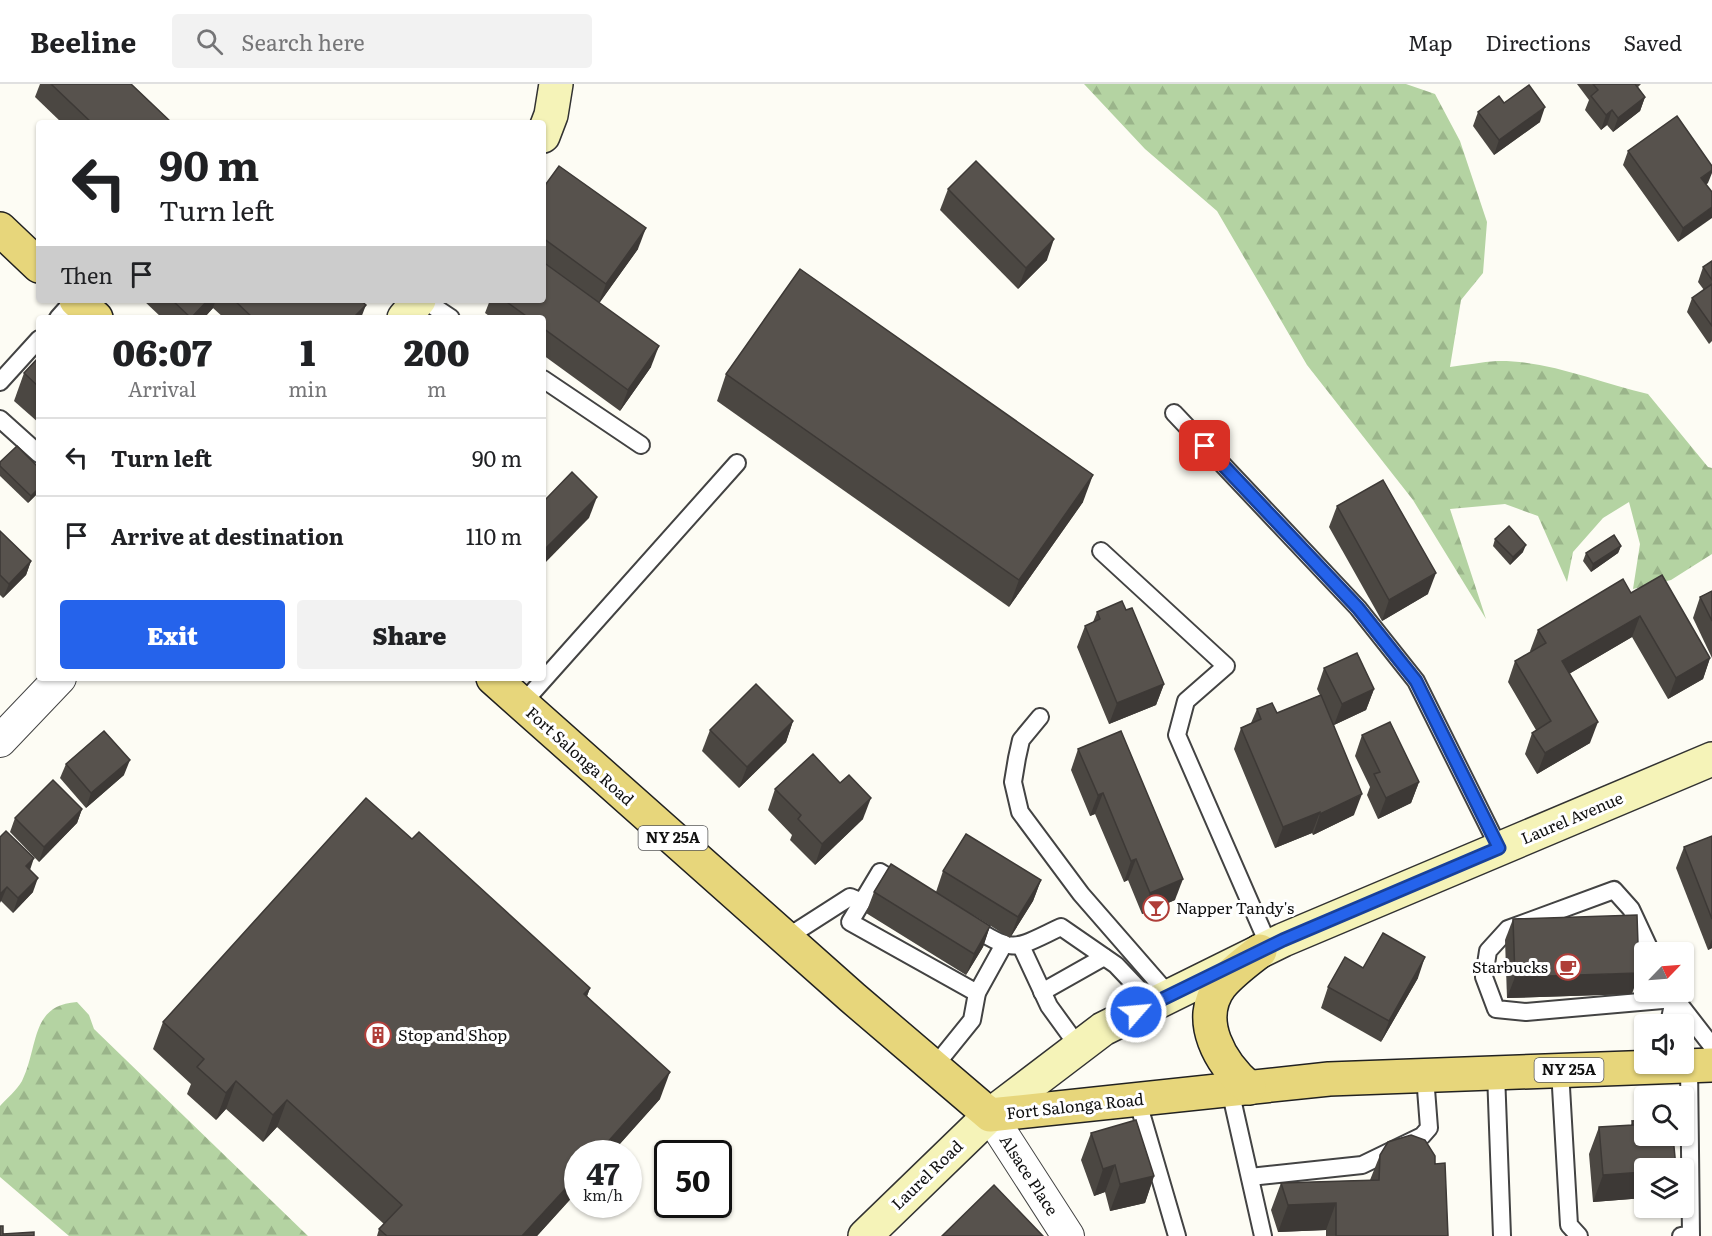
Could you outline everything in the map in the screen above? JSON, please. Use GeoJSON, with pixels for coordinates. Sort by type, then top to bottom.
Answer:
{"type":"FeatureCollection","features":[{"type":"Feature","properties":{"kind":"main road"},"geometry":{"type":"LineString","coordinates":[[546,128],[551,115],[556,84]]}},
{"type":"Feature","properties":{"kind":"main road"},"geometry":{"type":"LineString","coordinates":[[0,229],[36,263]]}},
{"type":"Feature","properties":{"kind":"main road"},"geometry":{"type":"LineString","coordinates":[[78,303],[92,315]]}},
{"type":"Feature","properties":{"kind":"main road"},"geometry":{"type":"LineString","coordinates":[[406,315],[416,303]]}},
{"type":"Feature","properties":{"kind":"main road","name":"Fort Salonga Road"},"geometry":{"type":"LineString","coordinates":[[496,681],[990,1115],[1329,1079],[1634,1065]]}},
{"type":"Feature","properties":{"kind":"main road","name":"Laurel Avenue"},"geometry":{"type":"LineString","coordinates":[[990,1115],[1103,1029],[1161,999],[1264,949],[1712,759]]}},
{"type":"Feature","properties":{"kind":"main road"},"geometry":{"type":"LineString","coordinates":[[1239,1089],[1213,1039],[1211,1007],[1220,987],[1264,949]]}},
{"type":"Feature","properties":{"kind":"main road","name":"Laurel Road"},"geometry":{"type":"LineString","coordinates":[[865,1236],[990,1115]]}},
{"type":"Feature","properties":{"kind":"street"},"geometry":{"type":"LineString","coordinates":[[0,741],[57,681]]}},
{"type":"Feature","properties":{"kind":"street","name":"Alsace Place"},"geometry":{"type":"LineString","coordinates":[[990,1115],[1068,1236]]}},
{"type":"Feature","properties":{"kind":"lane"},"geometry":{"type":"LineString","coordinates":[[61,315],[72,303]]}},
{"type":"Feature","properties":{"kind":"lane"},"geometry":{"type":"LineString","coordinates":[[428,303],[446,315]]}},
{"type":"Feature","properties":{"kind":"lane"},"geometry":{"type":"LineString","coordinates":[[0,382],[36,342]]}},
{"type":"Feature","properties":{"kind":"lane"},"geometry":{"type":"LineString","coordinates":[[546,381],[641,445]]}},
{"type":"Feature","properties":{"kind":"lane"},"geometry":{"type":"LineString","coordinates":[[1174,413],[1358,608],[1416,681],[1499,848]]}},
{"type":"Feature","properties":{"kind":"lane"},"geometry":{"type":"LineString","coordinates":[[0,419],[36,451]]}},
{"type":"Feature","properties":{"kind":"lane"},"geometry":{"type":"LineString","coordinates":[[546,677],[737,463]]}},
{"type":"Feature","properties":{"kind":"lane"},"geometry":{"type":"LineString","coordinates":[[1101,551],[1226,666],[1186,701],[1177,735],[1264,949]]}},
{"type":"Feature","properties":{"kind":"lane"},"geometry":{"type":"LineString","coordinates":[[522,704],[543,681]]}},
{"type":"Feature","properties":{"kind":"lane"},"geometry":{"type":"LineString","coordinates":[[1040,717],[1021,740],[1017,758],[1013,782],[1020,812],[1161,999]]}},
{"type":"Feature","properties":{"kind":"lane"},"geometry":{"type":"LineString","coordinates":[[911,897],[880,872],[850,922],[886,934],[933,961],[977,993]]}},
{"type":"Feature","properties":{"kind":"lane"},"geometry":{"type":"LineString","coordinates":[[1634,999],[1526,1012],[1496,1009],[1484,977],[1488,951],[1508,929],[1614,890],[1631,909],[1647,942]]}},
{"type":"Feature","properties":{"kind":"lane"},"geometry":{"type":"LineString","coordinates":[[786,938],[850,897],[861,902]]}},
{"type":"Feature","properties":{"kind":"lane"},"geometry":{"type":"LineString","coordinates":[[955,924],[1003,946],[1020,946],[1061,927],[1161,999]]}},
{"type":"Feature","properties":{"kind":"lane"},"geometry":{"type":"LineString","coordinates":[[934,1067],[972,1020],[977,993],[1003,946]]}},
{"type":"Feature","properties":{"kind":"lane"},"geometry":{"type":"LineString","coordinates":[[1020,946],[1049,1006],[1078,1046]]}},
{"type":"Feature","properties":{"kind":"lane"},"geometry":{"type":"LineString","coordinates":[[1042,992],[1104,957]]}},
{"type":"Feature","properties":{"kind":"lane"},"geometry":{"type":"LineString","coordinates":[[1560,1070],[1569,1225],[1579,1236]]}},
{"type":"Feature","properties":{"kind":"lane"},"geometry":{"type":"LineString","coordinates":[[1496,1073],[1502,1236]]}},
{"type":"Feature","properties":{"kind":"lane"},"geometry":{"type":"LineString","coordinates":[[1680,1236],[1691,1235],[1687,1074]]}},
{"type":"Feature","properties":{"kind":"lane"},"geometry":{"type":"LineString","coordinates":[[1250,1177],[1362,1165],[1422,1136],[1429,1128],[1425,1076]]}},
{"type":"Feature","properties":{"kind":"lane"},"geometry":{"type":"LineString","coordinates":[[1239,1089],[1250,1177],[1263,1236]]}},
{"type":"Feature","properties":{"kind":"lane"},"geometry":{"type":"LineString","coordinates":[[1137,1100],[1177,1236]]}},
{"type":"Feature","properties":{"kind":"green space"},"geometry":{"type":"Polygon","coordinates":[[[1084,84],[1406,84],[1435,94],[1460,141],[1487,222],[1483,273],[1461,300],[1450,367],[1497,361],[1535,364],[1648,394],[1708,467],[1712,468],[1712,554],[1671,580],[1633,589],[1640,544],[1629,502],[1603,518],[1573,552],[1567,582],[1538,516],[1505,504],[1450,509],[1486,619],[1413,500],[1307,365],[1217,211],[1145,149],[1084,84]]]}},
{"type":"Feature","properties":{"kind":"green space"},"geometry":{"type":"Polygon","coordinates":[[[77,1002],[89,1015],[94,1029],[308,1236],[69,1236],[0,1177],[0,1106],[22,1081],[43,1019],[62,1005],[77,1002]]]}},
{"type":"Feature","properties":{"kind":"building"},"geometry":{"type":"Polygon","coordinates":[[[51,84],[131,84],[169,120],[89,120],[51,84]]]}},
{"type":"Feature","properties":{"kind":"building"},"geometry":{"type":"Polygon","coordinates":[[[1593,84],[1635,84],[1645,97],[1618,118],[1612,110],[1606,115],[1591,96],[1598,90],[1593,84]]]}},
{"type":"Feature","properties":{"kind":"building"},"geometry":{"type":"Polygon","coordinates":[[[1529,85],[1545,107],[1499,140],[1478,112],[1499,96],[1504,103],[1529,85]]]}},
{"type":"Feature","properties":{"kind":"building"},"geometry":{"type":"Polygon","coordinates":[[[1677,116],[1712,166],[1712,170],[1701,178],[1712,192],[1712,207],[1683,228],[1628,151],[1677,116]]]}},
{"type":"Feature","properties":{"kind":"building"},"geometry":{"type":"Polygon","coordinates":[[[976,161],[1054,239],[1026,268],[948,189],[976,161]]]}},
{"type":"Feature","properties":{"kind":"building"},"geometry":{"type":"Polygon","coordinates":[[[559,166],[646,228],[606,284],[546,240],[546,184],[559,166]]]}},
{"type":"Feature","properties":{"kind":"building"},"geometry":{"type":"Polygon","coordinates":[[[1712,261],[1712,280],[1703,267],[1712,261]]]}},
{"type":"Feature","properties":{"kind":"building"},"geometry":{"type":"Polygon","coordinates":[[[546,264],[659,346],[628,390],[546,330],[546,315],[525,315],[508,303],[546,303],[546,264]]]}},
{"type":"Feature","properties":{"kind":"building"},"geometry":{"type":"Polygon","coordinates":[[[800,269],[1093,475],[1019,580],[726,374],[800,269]]]}},
{"type":"Feature","properties":{"kind":"building"},"geometry":{"type":"Polygon","coordinates":[[[1712,284],[1712,326],[1692,298],[1712,284]]]}},
{"type":"Feature","properties":{"kind":"building"},"geometry":{"type":"Polygon","coordinates":[[[175,303],[205,303],[194,315],[188,315],[175,303]]]}},
{"type":"Feature","properties":{"kind":"building"},"geometry":{"type":"Polygon","coordinates":[[[237,303],[364,303],[366,305],[356,315],[250,315],[237,303]]]}},
{"type":"Feature","properties":{"kind":"building"},"geometry":{"type":"Polygon","coordinates":[[[36,360],[36,384],[24,373],[36,360]]]}},
{"type":"Feature","properties":{"kind":"building"},"geometry":{"type":"Polygon","coordinates":[[[17,446],[36,465],[36,491],[31,496],[0,466],[0,462],[17,446]]]}},
{"type":"Feature","properties":{"kind":"building"},"geometry":{"type":"Polygon","coordinates":[[[572,472],[597,497],[546,548],[546,499],[572,472]]]}},
{"type":"Feature","properties":{"kind":"building"},"geometry":{"type":"Polygon","coordinates":[[[1383,480],[1436,573],[1389,600],[1337,506],[1383,480]]]}},
{"type":"Feature","properties":{"kind":"building"},"geometry":{"type":"Polygon","coordinates":[[[1509,526],[1526,545],[1513,557],[1495,539],[1509,526]]]}},
{"type":"Feature","properties":{"kind":"building"},"geometry":{"type":"Polygon","coordinates":[[[0,531],[31,561],[9,584],[0,575],[0,531]]]}},
{"type":"Feature","properties":{"kind":"building"},"geometry":{"type":"Polygon","coordinates":[[[1614,535],[1621,546],[1593,564],[1586,553],[1614,535]]]}},
{"type":"Feature","properties":{"kind":"building"},"geometry":{"type":"Polygon","coordinates":[[[1662,575],[1710,658],[1676,678],[1640,616],[1562,661],[1598,722],[1545,753],[1532,733],[1551,721],[1515,661],[1546,643],[1538,630],[1623,579],[1631,593],[1662,575]]]}},
{"type":"Feature","properties":{"kind":"building"},"geometry":{"type":"Polygon","coordinates":[[[1712,591],[1712,621],[1700,597],[1712,591]]]}},
{"type":"Feature","properties":{"kind":"building"},"geometry":{"type":"Polygon","coordinates":[[[1122,601],[1126,610],[1132,608],[1164,684],[1117,703],[1085,626],[1100,619],[1097,612],[1122,601]]]}},
{"type":"Feature","properties":{"kind":"building"},"geometry":{"type":"Polygon","coordinates":[[[1357,653],[1374,689],[1342,704],[1324,668],[1357,653]]]}},
{"type":"Feature","properties":{"kind":"building"},"geometry":{"type":"Polygon","coordinates":[[[756,684],[793,721],[747,767],[710,730],[756,684]]]}},
{"type":"Feature","properties":{"kind":"building"},"geometry":{"type":"Polygon","coordinates":[[[1321,695],[1362,794],[1320,814],[1320,812],[1283,827],[1241,728],[1261,719],[1257,709],[1272,703],[1277,713],[1321,695]]]}},
{"type":"Feature","properties":{"kind":"building"},"geometry":{"type":"Polygon","coordinates":[[[1390,722],[1419,782],[1386,798],[1374,774],[1380,772],[1362,735],[1390,722]]]}},
{"type":"Feature","properties":{"kind":"building"},"geometry":{"type":"Polygon","coordinates":[[[104,731],[130,760],[91,793],[66,764],[104,731]]]}},
{"type":"Feature","properties":{"kind":"building"},"geometry":{"type":"Polygon","coordinates":[[[1121,731],[1183,879],[1150,893],[1136,859],[1131,861],[1103,793],[1098,795],[1078,749],[1121,731]]]}},
{"type":"Feature","properties":{"kind":"building"},"geometry":{"type":"Polygon","coordinates":[[[813,754],[840,783],[849,775],[871,798],[822,844],[798,819],[801,815],[775,789],[813,754]]]}},
{"type":"Feature","properties":{"kind":"building"},"geometry":{"type":"Polygon","coordinates":[[[53,780],[82,809],[44,847],[15,818],[53,780]]]}},
{"type":"Feature","properties":{"kind":"building","name":"Stop and Shop"},"geometry":{"type":"Polygon","coordinates":[[[366,798],[412,839],[419,832],[590,988],[584,994],[670,1072],[609,1140],[564,1140],[564,1190],[522,1236],[387,1236],[379,1229],[402,1205],[287,1100],[273,1115],[236,1081],[226,1093],[197,1067],[204,1059],[163,1022],[366,798]]]}},
{"type":"Feature","properties":{"kind":"building"},"geometry":{"type":"Polygon","coordinates":[[[6,831],[34,858],[26,866],[38,878],[18,898],[7,887],[0,894],[0,837],[6,831]]]}},
{"type":"Feature","properties":{"kind":"building"},"geometry":{"type":"Polygon","coordinates":[[[966,834],[1041,880],[1018,917],[943,871],[966,834]]]}},
{"type":"Feature","properties":{"kind":"building"},"geometry":{"type":"Polygon","coordinates":[[[1712,836],[1712,919],[1684,847],[1712,836]]]}},
{"type":"Feature","properties":{"kind":"building"},"geometry":{"type":"Polygon","coordinates":[[[891,864],[990,926],[974,954],[874,892],[891,864]]]}},
{"type":"Feature","properties":{"kind":"building"},"geometry":{"type":"Polygon","coordinates":[[[1637,915],[1638,942],[1634,942],[1634,973],[1515,977],[1513,919],[1637,915]]]}},
{"type":"Feature","properties":{"kind":"building"},"geometry":{"type":"Polygon","coordinates":[[[1383,933],[1425,957],[1389,1021],[1328,987],[1345,957],[1363,968],[1383,933]]]}},
{"type":"Feature","properties":{"kind":"building"},"geometry":{"type":"Polygon","coordinates":[[[1136,1120],[1154,1176],[1120,1184],[1115,1165],[1103,1169],[1091,1133],[1136,1120]]]}},
{"type":"Feature","properties":{"kind":"building"},"geometry":{"type":"Polygon","coordinates":[[[1632,1121],[1634,1121],[1634,1146],[1674,1146],[1675,1158],[1634,1158],[1634,1173],[1603,1175],[1599,1127],[1633,1125],[1632,1121]]]}},
{"type":"Feature","properties":{"kind":"building"},"geometry":{"type":"Polygon","coordinates":[[[1411,1135],[1425,1140],[1435,1156],[1435,1164],[1445,1163],[1448,1236],[1336,1236],[1336,1203],[1288,1205],[1281,1183],[1379,1180],[1380,1155],[1388,1142],[1411,1135]]]}},
{"type":"Feature","properties":{"kind":"building"},"geometry":{"type":"Polygon","coordinates":[[[994,1185],[1043,1236],[942,1236],[994,1185]]]}},
{"type":"Feature","properties":{"kind":"building"},"geometry":{"type":"Polygon","coordinates":[[[0,1226],[3,1226],[3,1234],[34,1232],[34,1236],[0,1236],[0,1226]]]}},
{"type":"Feature","properties":{"kind":"place","name":"Napper Tandy's"},"geometry":{"type":"Point","coordinates":[1156,908]}},
{"type":"Feature","properties":{"kind":"place","name":"Starbucks"},"geometry":{"type":"Point","coordinates":[1568,967]}},
{"type":"Feature","properties":{"kind":"place","name":"Stop and Shop"},"geometry":{"type":"Point","coordinates":[378,1035]}},
{"type":"Feature","properties":{"kind":"route"},"geometry":{"type":"LineString","coordinates":[[1136,1012],[1283,940],[1499,848],[1416,681],[1358,608],[1205,446]]}}]}
